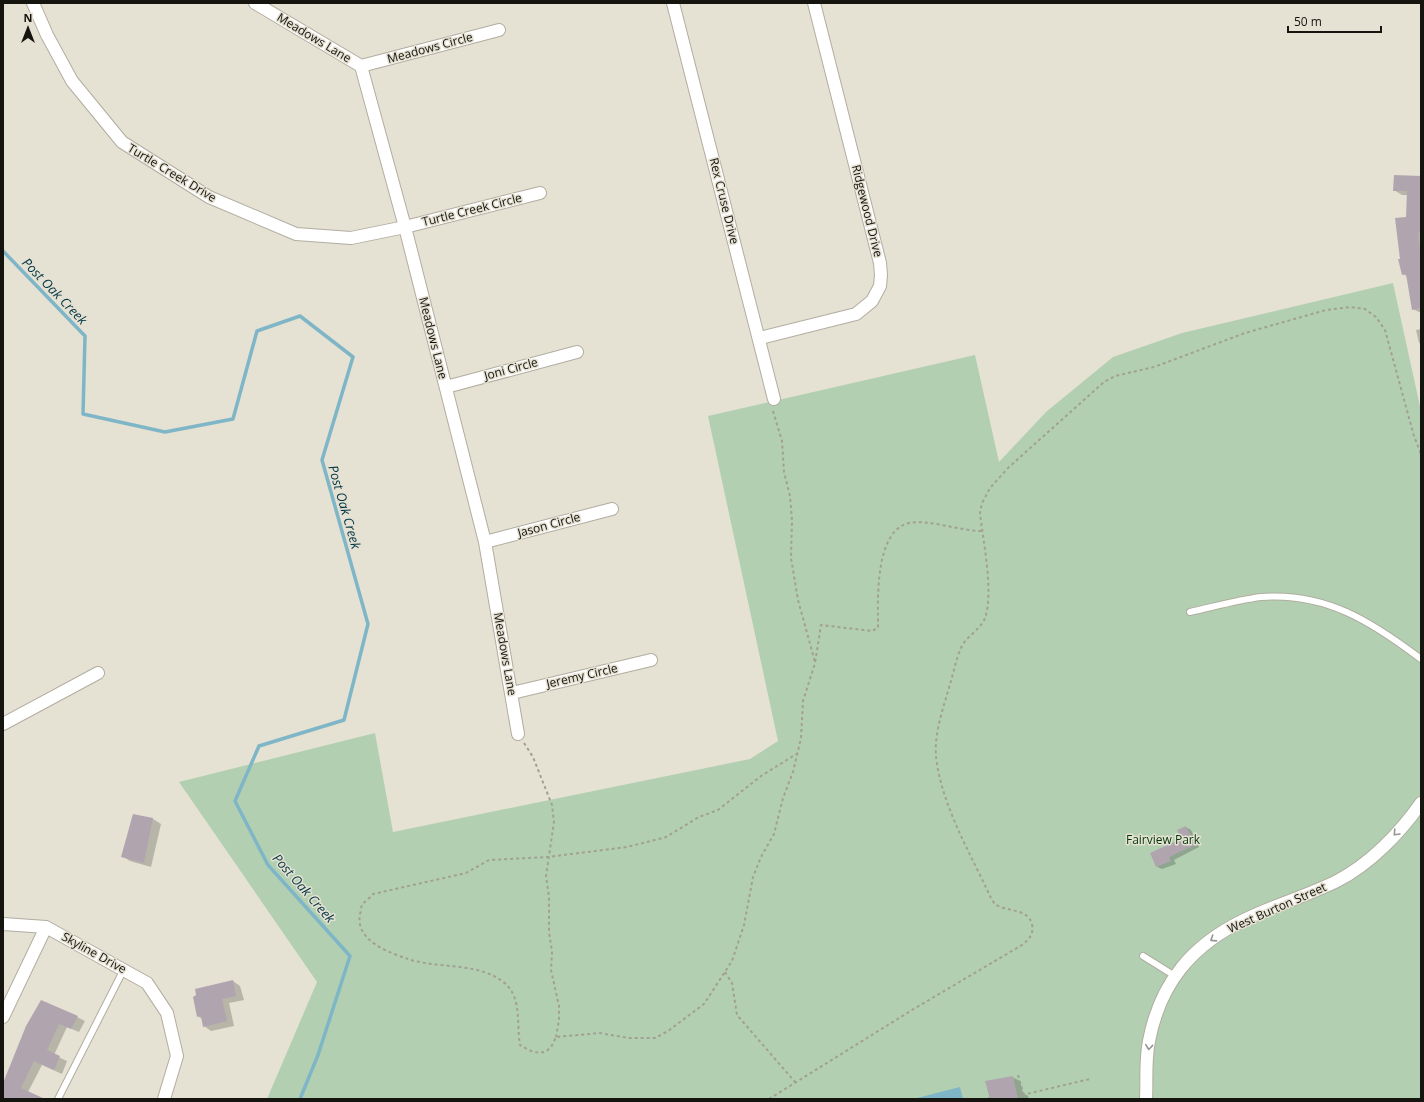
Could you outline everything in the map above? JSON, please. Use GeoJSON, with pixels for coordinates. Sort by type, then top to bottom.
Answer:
{"type":"FeatureCollection","features":[{"type":"Feature","properties":{"kind":"street","name":"Turtle Creek Drive"},"geometry":{"type":"LineString","coordinates":[[34,3],[47,35],[72,81],[122,142],[209,197],[296,234],[351,238],[405,227]]}},
{"type":"Feature","properties":{"kind":"street","name":"Meadows Lane"},"geometry":{"type":"LineString","coordinates":[[255,3],[361,66],[405,227],[485,542],[518,734]]}},
{"type":"Feature","properties":{"kind":"street","name":"Rex Cruse Drive"},"geometry":{"type":"LineString","coordinates":[[673,3],[760,338],[774,399]]}},
{"type":"Feature","properties":{"kind":"street","name":"Ridgewood Drive"},"geometry":{"type":"LineString","coordinates":[[760,338],[856,314],[872,301],[880,286],[880,263],[814,3]]}},
{"type":"Feature","properties":{"kind":"street","name":"Meadows Circle"},"geometry":{"type":"LineString","coordinates":[[361,66],[499,30]]}},
{"type":"Feature","properties":{"kind":"street","name":"Turtle Creek Circle"},"geometry":{"type":"LineString","coordinates":[[405,227],[540,193]]}},
{"type":"Feature","properties":{"kind":"street","name":"Joni Circle"},"geometry":{"type":"LineString","coordinates":[[446,387],[577,352]]}},
{"type":"Feature","properties":{"kind":"street","name":"Jason Circle"},"geometry":{"type":"LineString","coordinates":[[485,542],[612,509]]}},
{"type":"Feature","properties":{"kind":"street","name":"Jeremy Circle"},"geometry":{"type":"LineString","coordinates":[[512,693],[651,660]]}},
{"type":"Feature","properties":{"kind":"street"},"geometry":{"type":"LineString","coordinates":[[3,724],[98,673]]}},
{"type":"Feature","properties":{"kind":"street","name":"West Burton Street"},"geometry":{"type":"LineString","coordinates":[[1146,1099],[1149,1041],[1167,988],[1198,948],[1244,920],[1310,894],[1338,880],[1367,860],[1388,841],[1421,803]]}},
{"type":"Feature","properties":{"kind":"street","name":"Skyline Drive"},"geometry":{"type":"LineString","coordinates":[[3,924],[46,927],[147,983],[167,1013],[177,1056],[164,1099]]}},
{"type":"Feature","properties":{"kind":"street"},"geometry":{"type":"LineString","coordinates":[[3,1017],[46,927]]}},
{"type":"Feature","properties":{"kind":"lane"},"geometry":{"type":"LineString","coordinates":[[1190,612],[1261,598],[1284,597],[1311,599],[1335,606],[1373,624],[1421,659]]}},
{"type":"Feature","properties":{"kind":"lane"},"geometry":{"type":"LineString","coordinates":[[1143,956],[1175,976]]}},
{"type":"Feature","properties":{"kind":"lane"},"geometry":{"type":"LineString","coordinates":[[58,1099],[124,969]]}},
{"type":"Feature","properties":{"kind":"path"},"geometry":{"type":"LineString","coordinates":[[769,1099],[912,1010],[1022,945],[1031,937],[1033,929],[1031,921],[1024,914],[995,904],[990,896],[963,840],[947,799],[937,763],[938,730],[956,663],[962,646],[984,620],[988,608],[988,589],[980,513],[982,503],[990,488],[1008,468],[1104,382],[1115,376],[1154,367],[1245,333],[1326,310],[1350,307],[1365,309],[1376,318],[1385,330],[1414,436],[1421,454]]}},
{"type":"Feature","properties":{"kind":"path"},"geometry":{"type":"LineString","coordinates":[[774,399],[773,410],[782,441],[784,472],[790,496],[792,520],[791,558],[795,586],[815,663]]}},
{"type":"Feature","properties":{"kind":"path"},"geometry":{"type":"LineString","coordinates":[[556,1038],[600,1033],[628,1038],[655,1038],[668,1031],[704,1004],[732,961],[744,925],[753,877],[761,856],[774,834],[783,798],[793,772],[798,753],[801,738],[803,701],[815,663],[821,624],[872,631],[878,628],[880,566],[887,546],[894,534],[903,526],[909,523],[921,523],[967,531],[982,531]]}},
{"type":"Feature","properties":{"kind":"path"},"geometry":{"type":"LineString","coordinates":[[518,734],[533,757],[552,805],[554,822],[548,857],[546,876],[549,897],[548,932],[552,952],[551,970],[559,1006],[559,1020],[556,1038],[549,1049],[542,1052],[529,1052],[520,1045],[518,1034],[518,1007],[512,992],[502,981],[484,972],[409,959],[374,944],[362,934],[359,920],[362,905],[373,894],[466,873],[489,860],[548,857],[627,847],[666,837],[699,817],[718,810],[761,776],[798,753]]}},
{"type":"Feature","properties":{"kind":"path"},"geometry":{"type":"LineString","coordinates":[[725,972],[732,983],[737,1015],[796,1082]]}},
{"type":"Feature","properties":{"kind":"path"},"geometry":{"type":"LineString","coordinates":[[1018,1075],[1025,1099]]}},
{"type":"Feature","properties":{"kind":"path"},"geometry":{"type":"LineString","coordinates":[[1023,1095],[1090,1079]]}},
{"type":"Feature","properties":{"kind":"green space","name":"Fairview Park"},"geometry":{"type":"Polygon","coordinates":[[[1393,283],[1421,411],[1421,1099],[267,1099],[317,982],[179,782],[375,733],[393,832],[750,759],[778,741],[708,416],[975,355],[999,462],[1046,412],[1113,357],[1182,333],[1393,283]]]}},
{"type":"Feature","properties":{"kind":"water"},"geometry":{"type":"Polygon","coordinates":[[[960,1087],[963,1099],[913,1099],[960,1087]]]}},
{"type":"Feature","properties":{"kind":"building"},"geometry":{"type":"Polygon","coordinates":[[[1394,175],[1421,176],[1421,232],[1418,233],[1421,259],[1421,308],[1412,310],[1406,274],[1402,275],[1398,259],[1400,259],[1395,218],[1406,217],[1407,191],[1393,191],[1394,175]]]}},
{"type":"Feature","properties":{"kind":"building"},"geometry":{"type":"Polygon","coordinates":[[[133,814],[153,818],[144,863],[121,857],[133,814]]]}},
{"type":"Feature","properties":{"kind":"building"},"geometry":{"type":"Polygon","coordinates":[[[1186,826],[1195,845],[1169,857],[1171,861],[1156,867],[1150,853],[1181,839],[1177,830],[1186,826]]]}},
{"type":"Feature","properties":{"kind":"building"},"geometry":{"type":"Polygon","coordinates":[[[233,980],[236,996],[222,999],[227,1021],[203,1027],[201,1016],[197,1017],[193,997],[196,995],[195,989],[233,980]]]}},
{"type":"Feature","properties":{"kind":"building"},"geometry":{"type":"Polygon","coordinates":[[[41,1000],[78,1016],[71,1029],[59,1024],[47,1050],[60,1056],[54,1070],[34,1061],[21,1088],[45,1099],[3,1099],[3,1083],[26,1026],[41,1000]]]}},
{"type":"Feature","properties":{"kind":"building"},"geometry":{"type":"Polygon","coordinates":[[[1013,1076],[1018,1099],[990,1099],[985,1081],[1013,1076]]]}},
{"type":"Feature","properties":{"kind":"waterway","name":"Post Oak Creek"},"geometry":{"type":"LineString","coordinates":[[3,251],[85,336],[83,414],[165,432],[233,419],[257,331],[300,316],[353,357],[322,460],[368,624],[344,720],[259,746],[235,801],[268,865],[350,956],[318,1055],[300,1099]]}}]}
